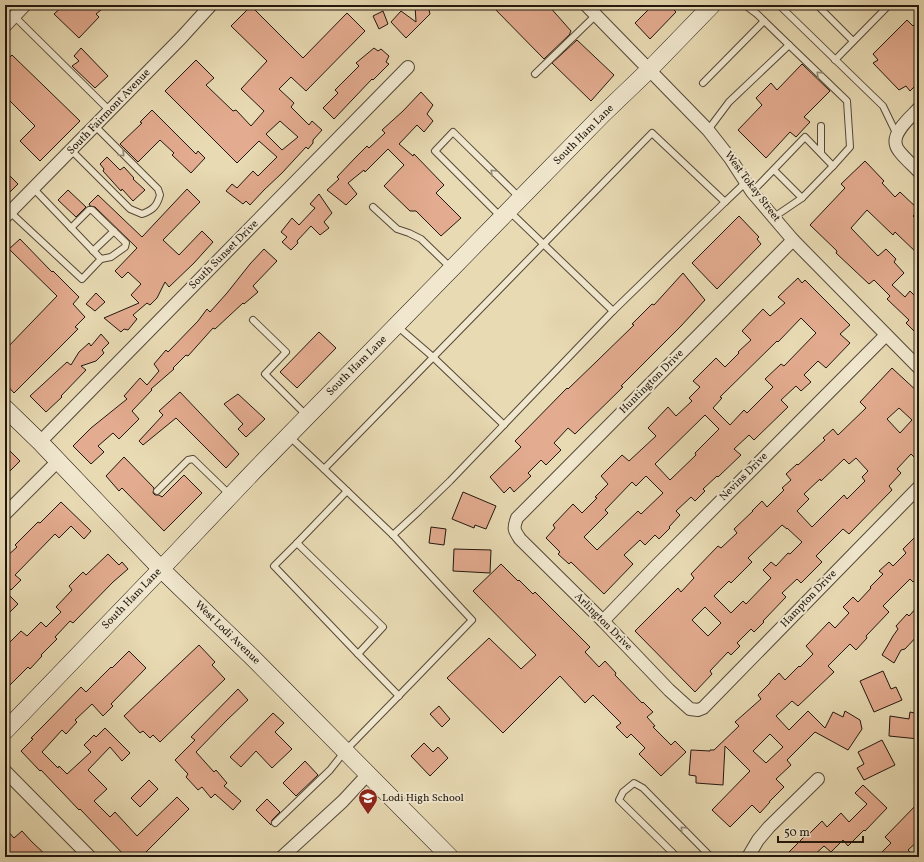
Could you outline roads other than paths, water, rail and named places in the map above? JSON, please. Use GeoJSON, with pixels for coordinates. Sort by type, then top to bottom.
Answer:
{"type":"FeatureCollection","features":[{"type":"Feature","properties":{"kind":"main road","name":"South Ham Lane"},"geometry":{"type":"LineString","coordinates":[[5,731],[288,436],[603,114],[650,69],[712,5]]}},
{"type":"Feature","properties":{"kind":"main road","name":"West Lodi Avenue"},"geometry":{"type":"LineString","coordinates":[[5,408],[40,442],[161,569],[252,657],[450,857]]}},
{"type":"Feature","properties":{"kind":"street"},"geometry":{"type":"LineString","coordinates":[[5,26],[25,5]]}},
{"type":"Feature","properties":{"kind":"street","name":"South Fairmont Avenue"},"geometry":{"type":"LineString","coordinates":[[8,214],[181,38],[211,5]]}},
{"type":"Feature","properties":{"kind":"street","name":"West Tokay Street"},"geometry":{"type":"LineString","coordinates":[[586,5],[708,130],[730,158],[749,187],[793,240],[919,368]]}},
{"type":"Feature","properties":{"kind":"street","name":"South Sunset Drive"},"geometry":{"type":"LineString","coordinates":[[40,442],[408,67]]}},
{"type":"Feature","properties":{"kind":"street"},"geometry":{"type":"LineString","coordinates":[[919,108],[902,125],[896,135],[896,145],[902,154],[919,172]]}},
{"type":"Feature","properties":{"kind":"street","name":"Huntington Drive"},"geometry":{"type":"LineString","coordinates":[[514,526],[517,518],[793,240]]}},
{"type":"Feature","properties":{"kind":"street","name":"Nevins Drive"},"geometry":{"type":"LineString","coordinates":[[603,621],[886,335]]}},
{"type":"Feature","properties":{"kind":"street"},"geometry":{"type":"LineString","coordinates":[[5,514],[58,461]]}},
{"type":"Feature","properties":{"kind":"street","name":"Hampton Drive"},"geometry":{"type":"LineString","coordinates":[[698,710],[703,708],[919,487]]}},
{"type":"Feature","properties":{"kind":"street","name":"Arlington Drive"},"geometry":{"type":"LineString","coordinates":[[514,526],[514,531],[520,539],[603,621],[669,690],[690,709],[698,710]]}},
{"type":"Feature","properties":{"kind":"street"},"geometry":{"type":"LineString","coordinates":[[5,771],[82,854]]}},
{"type":"Feature","properties":{"kind":"street"},"geometry":{"type":"LineString","coordinates":[[282,857],[343,801],[368,774]]}},
{"type":"Feature","properties":{"kind":"street"},"geometry":{"type":"LineString","coordinates":[[748,857],[758,840],[769,827],[818,779]]}},
{"type":"Feature","properties":{"kind":"lane"},"geometry":{"type":"LineString","coordinates":[[745,5],[757,14],[847,101],[850,147],[802,198],[774,217]]}},
{"type":"Feature","properties":{"kind":"lane"},"geometry":{"type":"LineString","coordinates":[[779,5],[883,106],[896,135]]}},
{"type":"Feature","properties":{"kind":"lane"},"geometry":{"type":"LineString","coordinates":[[817,5],[853,41]]}},
{"type":"Feature","properties":{"kind":"lane"},"geometry":{"type":"LineString","coordinates":[[835,60],[889,5]]}},
{"type":"Feature","properties":{"kind":"lane"},"geometry":{"type":"LineString","coordinates":[[535,74],[596,15]]}},
{"type":"Feature","properties":{"kind":"lane"},"geometry":{"type":"LineString","coordinates":[[14,16],[110,111]]}},
{"type":"Feature","properties":{"kind":"lane"},"geometry":{"type":"LineString","coordinates":[[702,83],[764,21]]}},
{"type":"Feature","properties":{"kind":"lane"},"geometry":{"type":"LineString","coordinates":[[708,130],[729,102],[789,45]]}},
{"type":"Feature","properties":{"kind":"lane"},"geometry":{"type":"LineString","coordinates":[[71,150],[130,209],[142,214],[149,212],[157,204],[160,195],[158,189],[95,126]]}},
{"type":"Feature","properties":{"kind":"lane"},"geometry":{"type":"LineString","coordinates":[[821,126],[821,153]]}},
{"type":"Feature","properties":{"kind":"lane"},"geometry":{"type":"LineString","coordinates":[[511,209],[435,151],[453,132],[511,209],[613,312]]}},
{"type":"Feature","properties":{"kind":"lane"},"geometry":{"type":"LineString","coordinates":[[324,469],[652,133],[724,202]]}},
{"type":"Feature","properties":{"kind":"lane"},"geometry":{"type":"LineString","coordinates":[[393,535],[424,506],[613,312],[724,202],[774,170],[805,137],[833,166]]}},
{"type":"Feature","properties":{"kind":"lane"},"geometry":{"type":"LineString","coordinates":[[774,170],[802,198]]}},
{"type":"Feature","properties":{"kind":"lane"},"geometry":{"type":"LineString","coordinates":[[33,188],[101,259]]}},
{"type":"Feature","properties":{"kind":"lane"},"geometry":{"type":"LineString","coordinates":[[373,207],[397,229],[410,233],[421,239],[452,269]]}},
{"type":"Feature","properties":{"kind":"lane"},"geometry":{"type":"LineString","coordinates":[[8,214],[82,279],[101,259],[111,257],[125,247],[126,243],[92,210],[89,210],[71,228]]}},
{"type":"Feature","properties":{"kind":"lane"},"geometry":{"type":"LineString","coordinates":[[93,251],[114,231]]}},
{"type":"Feature","properties":{"kind":"lane"},"geometry":{"type":"LineString","coordinates":[[253,320],[286,352],[265,374],[308,416]]}},
{"type":"Feature","properties":{"kind":"lane"},"geometry":{"type":"LineString","coordinates":[[397,326],[434,357],[504,425]]}},
{"type":"Feature","properties":{"kind":"lane"},"geometry":{"type":"LineString","coordinates":[[275,823],[330,770],[345,751],[472,620],[393,535],[288,436]]}},
{"type":"Feature","properties":{"kind":"lane"},"geometry":{"type":"LineString","coordinates":[[157,491],[188,460],[193,459],[231,495]]}},
{"type":"Feature","properties":{"kind":"lane"},"geometry":{"type":"LineString","coordinates":[[347,491],[274,566],[399,696]]}},
{"type":"Feature","properties":{"kind":"lane"},"geometry":{"type":"LineString","coordinates":[[297,543],[383,627],[358,654]]}},
{"type":"Feature","properties":{"kind":"lane"},"geometry":{"type":"LineString","coordinates":[[677,857],[619,800],[623,792],[634,783],[644,788],[711,857]]}},
{"type":"Feature","properties":{"kind":"place","name":"Lodi High School"},"geometry":{"type":"Point","coordinates":[368,815]}}]}
